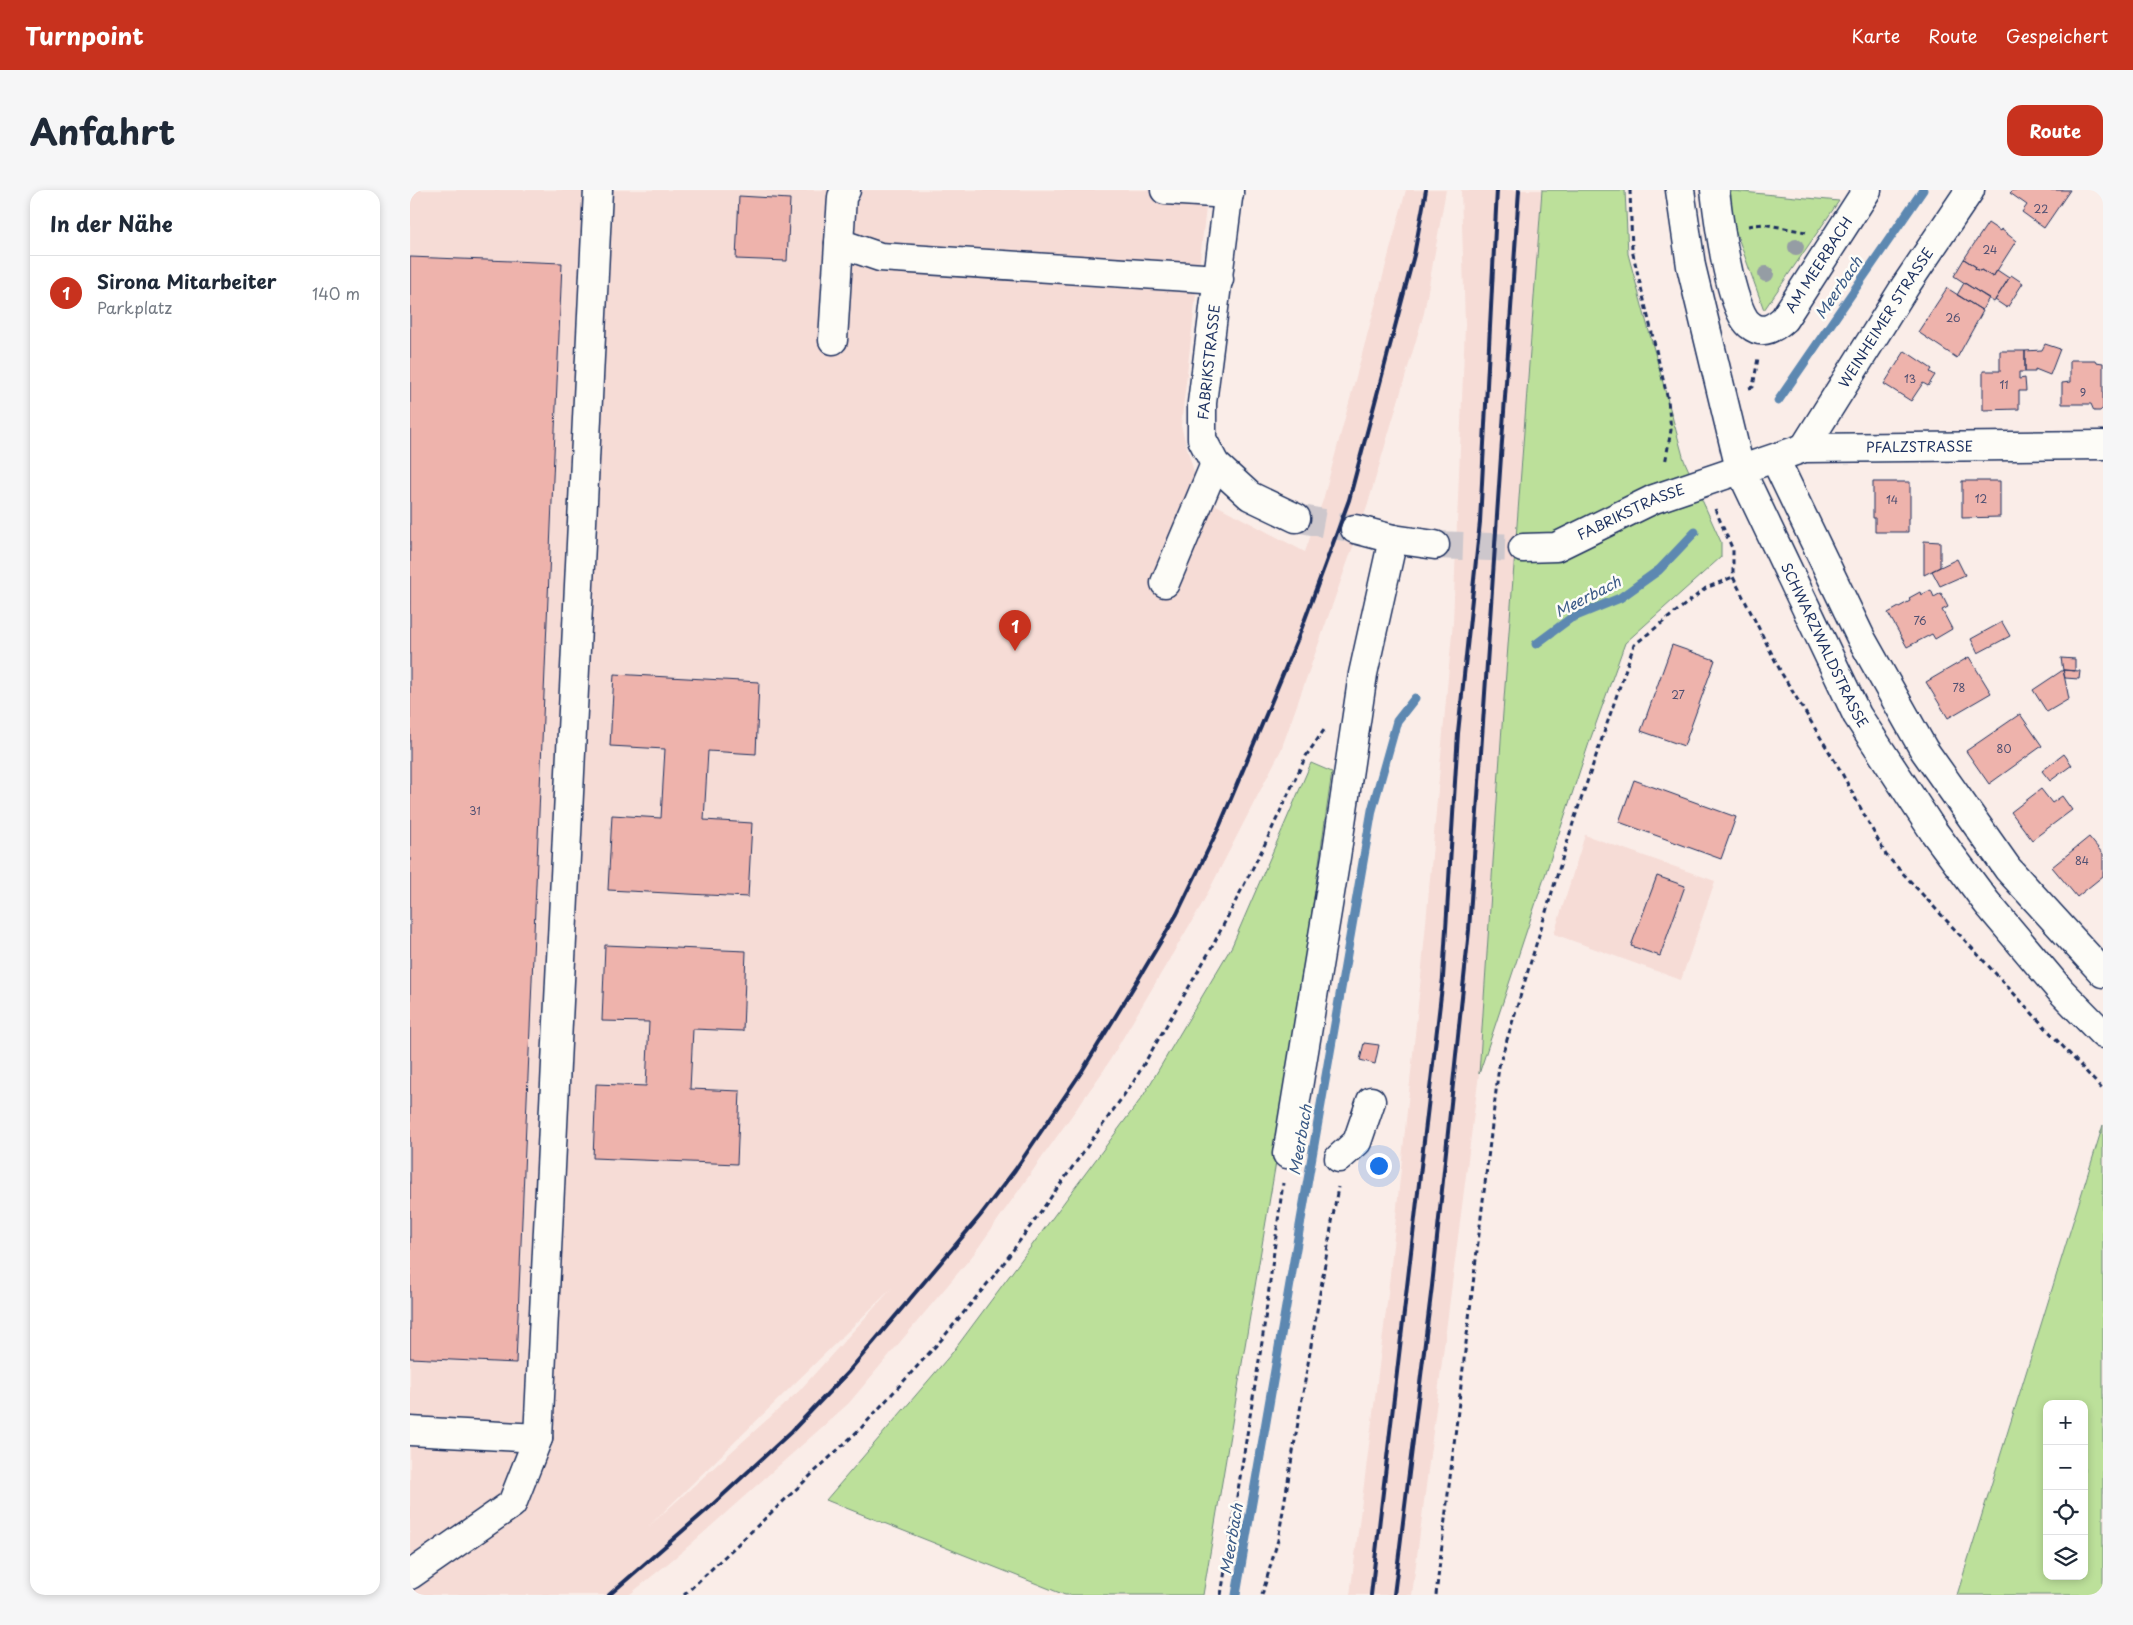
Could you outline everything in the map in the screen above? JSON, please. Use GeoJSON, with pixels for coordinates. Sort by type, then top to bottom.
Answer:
{"type":"FeatureCollection","features":[{"type":"Feature","properties":{"kind":"street"},"geometry":{"type":"LineString","coordinates":[[410,1575],[512,1504],[538,1438],[598,190]]}},
{"type":"Feature","properties":{"kind":"street"},"geometry":{"type":"LineString","coordinates":[[833,340],[842,197],[846,190]]}},
{"type":"Feature","properties":{"kind":"street"},"geometry":{"type":"LineString","coordinates":[[1165,190],[1229,192]]}},
{"type":"Feature","properties":{"kind":"street","name":"SCHWARZWALDSTRASSE"},"geometry":{"type":"LineString","coordinates":[[1680,190],[1691,266],[1740,470],[1857,715],[1934,832],[1987,903],[2061,991],[2103,1034]]}},
{"type":"Feature","properties":{"kind":"street"},"geometry":{"type":"LineString","coordinates":[[1715,190],[1720,231]]}},
{"type":"Feature","properties":{"kind":"street","name":"AM MEERBACH"},"geometry":{"type":"LineString","coordinates":[[1720,231],[1739,311],[1750,326],[1764,330],[1774,328],[1784,319],[1867,190]]}},
{"type":"Feature","properties":{"kind":"street","name":"WEINHEIMER STRASSE"},"geometry":{"type":"LineString","coordinates":[[1804,448],[1906,285],[1970,190]]}},
{"type":"Feature","properties":{"kind":"street","name":"FABRIKSTRASSE"},"geometry":{"type":"LineString","coordinates":[[1229,192],[1202,403],[1202,439],[1215,464],[1250,496],[1296,518]]}},
{"type":"Feature","properties":{"kind":"street"},"geometry":{"type":"LineString","coordinates":[[839,243],[880,257],[1219,280]]}},
{"type":"Feature","properties":{"kind":"street","name":"PFALZSTRASSE"},"geometry":{"type":"LineString","coordinates":[[1740,470],[1804,448],[2103,445]]}},
{"type":"Feature","properties":{"kind":"street"},"geometry":{"type":"LineString","coordinates":[[1775,459],[1861,638],[1924,750],[2008,869],[2103,973]]}},
{"type":"Feature","properties":{"kind":"street"},"geometry":{"type":"LineString","coordinates":[[1165,583],[1215,464]]}},
{"type":"Feature","properties":{"kind":"street","name":"FABRIKSTRASSE"},"geometry":{"type":"LineString","coordinates":[[1523,548],[1556,546],[1654,499],[1740,470]]}},
{"type":"Feature","properties":{"kind":"street"},"geometry":{"type":"LineString","coordinates":[[1355,529],[1393,539],[1435,545]]}},
{"type":"Feature","properties":{"kind":"street"},"geometry":{"type":"LineString","coordinates":[[1287,1154],[1336,857],[1363,674],[1393,539]]}},
{"type":"Feature","properties":{"kind":"street"},"geometry":{"type":"LineString","coordinates":[[1340,1158],[1357,1142],[1371,1101]]}},
{"type":"Feature","properties":{"kind":"street"},"geometry":{"type":"LineString","coordinates":[[410,1431],[538,1438]]}},
{"type":"Feature","properties":{"kind":"path"},"geometry":{"type":"LineString","coordinates":[[1630,190],[1632,250],[1668,400],[1671,430],[1664,467]]}},
{"type":"Feature","properties":{"kind":"path"},"geometry":{"type":"LineString","coordinates":[[1720,231],[1763,224],[1803,230],[1830,247]]}},
{"type":"Feature","properties":{"kind":"path"},"geometry":{"type":"LineString","coordinates":[[1700,482],[1715,508],[1733,550],[1733,577],[1782,674],[1839,768],[1886,855],[2103,1090]]}},
{"type":"Feature","properties":{"kind":"path"},"geometry":{"type":"LineString","coordinates":[[1436,1595],[1499,1066],[1574,820],[1634,645],[1706,588],[1733,577]]}},
{"type":"Feature","properties":{"kind":"path"},"geometry":{"type":"LineString","coordinates":[[684,1595],[862,1427],[942,1339],[1007,1259],[1134,1081],[1211,949],[1263,848],[1306,756],[1327,726]]}},
{"type":"Feature","properties":{"kind":"path"},"geometry":{"type":"LineString","coordinates":[[1221,1595],[1262,1342],[1287,1154]]}},
{"type":"Feature","properties":{"kind":"path"},"geometry":{"type":"LineString","coordinates":[[1262,1595],[1278,1540],[1337,1199],[1340,1158]]}},
{"type":"Feature","properties":{"kind":"shaded area"},"geometry":{"type":"Polygon","coordinates":[[[410,190],[1208,190],[1181,426],[1201,497],[1305,552],[1323,500],[1406,190],[1446,190],[1424,313],[1367,507],[1281,750],[1202,904],[1104,1070],[973,1255],[849,1403],[683,1551],[629,1595],[410,1595],[410,190]],[[892,1288],[648,1527],[799,1391],[892,1288]]]}},
{"type":"Feature","properties":{"kind":"shaded area"},"geometry":{"type":"Polygon","coordinates":[[[1461,190],[1542,190],[1502,726],[1479,1074],[1412,1595],[1350,1595],[1387,1303],[1422,967],[1453,622],[1465,325],[1461,190]]]}},
{"type":"Feature","properties":{"kind":"shaded area"},"geometry":{"type":"Polygon","coordinates":[[[1585,835],[1715,881],[1681,980],[1554,934],[1585,835]]]}},
{"type":"Feature","properties":{"kind":"green space"},"geometry":{"type":"Polygon","coordinates":[[[1542,190],[1625,190],[1628,254],[1684,460],[1721,542],[1721,557],[1625,643],[1589,743],[1479,1074],[1502,726],[1542,190]]]}},
{"type":"Feature","properties":{"kind":"green space"},"geometry":{"type":"Polygon","coordinates":[[[1721,190],[1839,201],[1764,310],[1721,190]]]}},
{"type":"Feature","properties":{"kind":"green space"},"geometry":{"type":"Polygon","coordinates":[[[1311,763],[1332,772],[1277,1156],[1203,1595],[1065,1595],[826,1500],[952,1353],[1143,1096],[1232,946],[1311,763]]]}},
{"type":"Feature","properties":{"kind":"green space"},"geometry":{"type":"Polygon","coordinates":[[[2103,1125],[2103,1595],[1957,1595],[2103,1125]]]}},
{"type":"Feature","properties":{"kind":"building"},"geometry":{"type":"Polygon","coordinates":[[[2013,190],[2070,190],[2044,228],[2022,212],[2027,205],[2010,193],[2013,190]]]}},
{"type":"Feature","properties":{"kind":"building"},"geometry":{"type":"Polygon","coordinates":[[[739,196],[790,199],[787,261],[736,259],[739,196]]]}},
{"type":"Feature","properties":{"kind":"building"},"geometry":{"type":"Polygon","coordinates":[[[1988,223],[2000,231],[2001,229],[2016,241],[1993,277],[1981,270],[1975,269],[1976,267],[1964,259],[1988,223]]]}},
{"type":"Feature","properties":{"kind":"building"},"geometry":{"type":"Polygon","coordinates":[[[410,257],[562,263],[516,1363],[410,1358],[410,257]]]}},
{"type":"Feature","properties":{"kind":"building"},"geometry":{"type":"Polygon","coordinates":[[[1964,259],[1976,267],[1975,269],[1981,270],[1993,277],[1997,270],[2009,278],[1994,302],[1954,276],[1964,259]]]}},
{"type":"Feature","properties":{"kind":"building"},"geometry":{"type":"Polygon","coordinates":[[[2011,275],[2023,283],[2007,308],[1995,300],[2011,275]]]}},
{"type":"Feature","properties":{"kind":"building"},"geometry":{"type":"Polygon","coordinates":[[[1964,283],[1989,298],[1982,310],[1957,295],[1964,283]]]}},
{"type":"Feature","properties":{"kind":"building"},"geometry":{"type":"Polygon","coordinates":[[[1947,288],[1983,311],[1957,358],[1918,332],[1947,288]]]}},
{"type":"Feature","properties":{"kind":"building"},"geometry":{"type":"Polygon","coordinates":[[[2045,344],[2060,349],[2050,375],[2035,369],[2035,372],[2025,372],[2025,351],[2042,350],[2045,344]]]}},
{"type":"Feature","properties":{"kind":"building"},"geometry":{"type":"Polygon","coordinates":[[[1905,351],[1932,369],[1930,372],[1935,375],[1928,386],[1923,383],[1911,401],[1884,384],[1905,351]]]}},
{"type":"Feature","properties":{"kind":"building"},"geometry":{"type":"Polygon","coordinates":[[[2000,351],[2025,351],[2025,372],[2019,372],[2019,379],[2025,378],[2026,391],[2019,391],[2019,409],[1983,410],[1983,371],[2000,371],[2000,351]]]}},
{"type":"Feature","properties":{"kind":"building"},"geometry":{"type":"Polygon","coordinates":[[[2070,360],[2095,360],[2096,362],[2103,363],[2103,408],[2100,411],[2094,411],[2091,404],[2062,404],[2062,383],[2070,382],[2070,360]]]}},
{"type":"Feature","properties":{"kind":"building"},"geometry":{"type":"Polygon","coordinates":[[[1962,481],[2000,481],[2000,517],[1962,518],[1962,481]]]}},
{"type":"Feature","properties":{"kind":"building"},"geometry":{"type":"Polygon","coordinates":[[[1873,482],[1910,482],[1908,532],[1875,532],[1873,482]]]}},
{"type":"Feature","properties":{"kind":"building"},"geometry":{"type":"Polygon","coordinates":[[[1924,541],[1940,542],[1940,567],[1924,575],[1924,541]]]}},
{"type":"Feature","properties":{"kind":"building"},"geometry":{"type":"Polygon","coordinates":[[[1957,559],[1965,575],[1940,586],[1932,571],[1957,559]]]}},
{"type":"Feature","properties":{"kind":"building"},"geometry":{"type":"Polygon","coordinates":[[[1931,590],[1934,597],[1941,593],[1948,607],[1942,610],[1952,629],[1935,639],[1932,634],[1907,647],[1888,613],[1910,601],[1909,598],[1920,592],[1921,595],[1931,590]]]}},
{"type":"Feature","properties":{"kind":"building"},"geometry":{"type":"Polygon","coordinates":[[[2002,622],[2010,636],[1978,653],[1971,639],[2002,622]]]}},
{"type":"Feature","properties":{"kind":"building"},"geometry":{"type":"Polygon","coordinates":[[[1672,645],[1715,660],[1684,746],[1641,731],[1672,645]]]}},
{"type":"Feature","properties":{"kind":"building"},"geometry":{"type":"Polygon","coordinates":[[[1969,657],[1991,693],[1948,718],[1926,682],[1969,657]]]}},
{"type":"Feature","properties":{"kind":"building"},"geometry":{"type":"Polygon","coordinates":[[[2061,658],[2075,659],[2075,671],[2063,670],[2061,658]]]}},
{"type":"Feature","properties":{"kind":"building"},"geometry":{"type":"Polygon","coordinates":[[[2063,670],[2080,671],[2079,679],[2065,678],[2063,670]]]}},
{"type":"Feature","properties":{"kind":"building"},"geometry":{"type":"Polygon","coordinates":[[[2063,670],[2069,699],[2047,712],[2033,690],[2063,670]]]}},
{"type":"Feature","properties":{"kind":"building"},"geometry":{"type":"Polygon","coordinates":[[[614,674],[759,682],[756,754],[708,751],[704,820],[752,823],[748,897],[608,890],[612,815],[661,818],[665,749],[610,746],[614,674]]]}},
{"type":"Feature","properties":{"kind":"building"},"geometry":{"type":"Polygon","coordinates":[[[2020,714],[2042,746],[1989,784],[1966,751],[2020,714]]]}},
{"type":"Feature","properties":{"kind":"building"},"geometry":{"type":"Polygon","coordinates":[[[2064,754],[2072,765],[2050,781],[2042,771],[2064,754]]]}},
{"type":"Feature","properties":{"kind":"building"},"geometry":{"type":"Polygon","coordinates":[[[1634,780],[1736,817],[1721,859],[1619,822],[1634,780]]]}},
{"type":"Feature","properties":{"kind":"building"},"geometry":{"type":"Polygon","coordinates":[[[2041,789],[2052,803],[2062,796],[2072,810],[2032,840],[2011,812],[2041,789]]]}},
{"type":"Feature","properties":{"kind":"building"},"geometry":{"type":"Polygon","coordinates":[[[2089,837],[2103,854],[2103,876],[2077,897],[2052,867],[2089,837]]]}},
{"type":"Feature","properties":{"kind":"building"},"geometry":{"type":"Polygon","coordinates":[[[1657,876],[1685,886],[1660,956],[1631,946],[1657,876]]]}},
{"type":"Feature","properties":{"kind":"building"},"geometry":{"type":"Polygon","coordinates":[[[605,945],[746,951],[743,1031],[693,1029],[690,1089],[740,1091],[737,1164],[593,1158],[596,1084],[646,1086],[649,1022],[602,1021],[605,945]]]}},
{"type":"Feature","properties":{"kind":"building"},"geometry":{"type":"Polygon","coordinates":[[[1364,1043],[1379,1045],[1375,1064],[1360,1060],[1364,1043]]]}},
{"type":"Feature","properties":{"kind":"waterway","name":"Meerbach"},"geometry":{"type":"LineString","coordinates":[[1778,401],[1923,190]]}},
{"type":"Feature","properties":{"kind":"waterway","name":"Meerbach"},"geometry":{"type":"LineString","coordinates":[[1536,644],[1571,618],[1620,598],[1659,570],[1695,532]]}},
{"type":"Feature","properties":{"kind":"waterway","name":"Meerbach"},"geometry":{"type":"LineString","coordinates":[[1236,1595],[1372,810],[1397,721],[1415,698]]}},
{"type":"Feature","properties":{"kind":"tunnel"},"geometry":{"type":"LineString","coordinates":[[1296,518],[1355,529]]}},
{"type":"Feature","properties":{"kind":"tunnel"},"geometry":{"type":"LineString","coordinates":[[1435,545],[1523,548]]}},
{"type":"Feature","properties":{"kind":"railway"},"geometry":{"type":"LineString","coordinates":[[609,1595],[710,1507],[792,1431],[849,1371],[980,1216],[1015,1170],[1082,1071],[1177,914],[1220,825],[1298,638],[1349,500],[1414,255],[1426,190]]}},
{"type":"Feature","properties":{"kind":"railway"},"geometry":{"type":"LineString","coordinates":[[1371,1595],[1443,978],[1458,733],[1480,522],[1497,190]]}},
{"type":"Feature","properties":{"kind":"railway"},"geometry":{"type":"LineString","coordinates":[[1394,1595],[1432,1286],[1469,930],[1519,190]]}},
{"type":"Feature","properties":{"kind":"place","name":"Sirona Mitarbeiter"},"geometry":{"type":"Point","coordinates":[1015,651]}}]}
